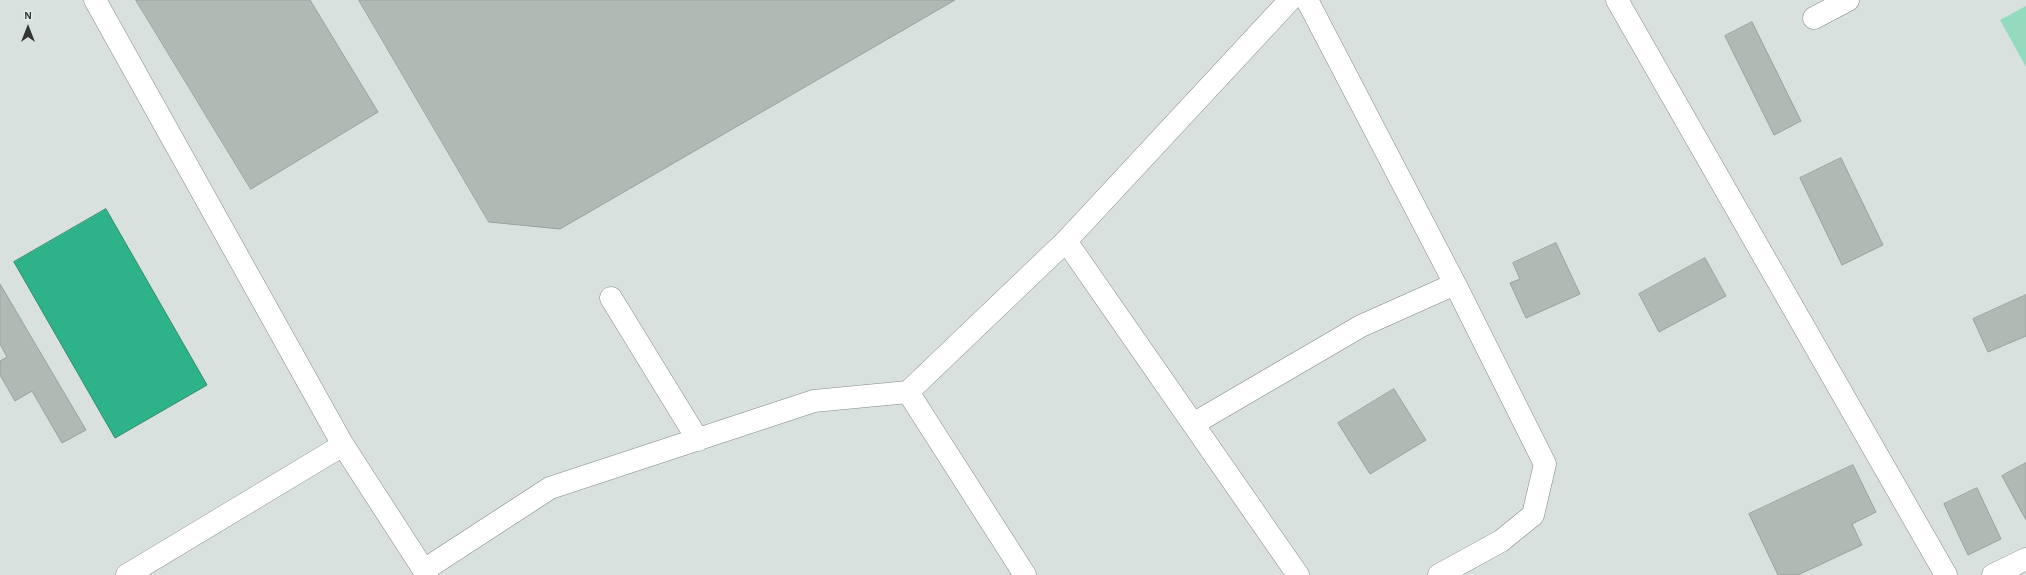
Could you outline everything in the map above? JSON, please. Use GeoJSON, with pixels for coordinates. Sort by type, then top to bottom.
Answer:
{"type":"FeatureCollection","features":[{"type":"Feature","properties":{"kind":"street"},"geometry":{"type":"LineString","coordinates":[[95,0],[343,445],[426,573],[550,488],[814,401],[908,392],[1066,241],[1290,0]]}},
{"type":"Feature","properties":{"kind":"street"},"geometry":{"type":"LineString","coordinates":[[1307,0],[1455,284],[1545,464],[1533,515],[1501,541],[1438,575]]}},
{"type":"Feature","properties":{"kind":"street"},"geometry":{"type":"LineString","coordinates":[[1617,0],[1946,575]]}},
{"type":"Feature","properties":{"kind":"street"},"geometry":{"type":"LineString","coordinates":[[1814,18],[1848,0]]}},
{"type":"Feature","properties":{"kind":"street"},"geometry":{"type":"LineString","coordinates":[[1066,241],[1298,575]]}},
{"type":"Feature","properties":{"kind":"street"},"geometry":{"type":"LineString","coordinates":[[1193,424],[1361,326],[1455,284]]}},
{"type":"Feature","properties":{"kind":"street"},"geometry":{"type":"LineString","coordinates":[[610,298],[698,440]]}},
{"type":"Feature","properties":{"kind":"street"},"geometry":{"type":"LineString","coordinates":[[908,392],[1025,575]]}},
{"type":"Feature","properties":{"kind":"street"},"geometry":{"type":"LineString","coordinates":[[127,575],[343,445]]}},
{"type":"Feature","properties":{"kind":"street"},"geometry":{"type":"LineString","coordinates":[[1993,575],[2026,559]]}},
{"type":"Feature","properties":{"kind":"shaded area"},"geometry":{"type":"Polygon","coordinates":[[[2026,6],[2026,67],[2000,20],[2026,6]]]}},
{"type":"Feature","properties":{"kind":"shaded area"},"geometry":{"type":"Polygon","coordinates":[[[106,209],[207,385],[115,438],[14,262],[106,209]]]}},
{"type":"Feature","properties":{"kind":"building"},"geometry":{"type":"Polygon","coordinates":[[[136,0],[310,0],[378,112],[251,189],[136,0]]]}},
{"type":"Feature","properties":{"kind":"building"},"geometry":{"type":"Polygon","coordinates":[[[359,0],[955,0],[560,229],[489,222],[359,0]]]}},
{"type":"Feature","properties":{"kind":"building"},"geometry":{"type":"Polygon","coordinates":[[[1752,22],[1801,121],[1774,135],[1725,36],[1752,22]]]}},
{"type":"Feature","properties":{"kind":"building"},"geometry":{"type":"Polygon","coordinates":[[[1841,158],[1883,245],[1842,265],[1800,178],[1841,158]]]}},
{"type":"Feature","properties":{"kind":"building"},"geometry":{"type":"Polygon","coordinates":[[[1556,243],[1580,294],[1526,318],[1510,283],[1520,279],[1513,263],[1556,243]]]}},
{"type":"Feature","properties":{"kind":"building"},"geometry":{"type":"Polygon","coordinates":[[[1705,258],[1726,296],[1659,332],[1639,294],[1705,258]]]}},
{"type":"Feature","properties":{"kind":"building"},"geometry":{"type":"Polygon","coordinates":[[[0,284],[86,430],[62,443],[32,391],[15,401],[0,375],[0,361],[7,357],[0,344],[0,284]]]}},
{"type":"Feature","properties":{"kind":"building"},"geometry":{"type":"Polygon","coordinates":[[[2026,295],[2026,336],[1988,352],[1973,319],[2026,295]]]}},
{"type":"Feature","properties":{"kind":"building"},"geometry":{"type":"Polygon","coordinates":[[[1394,389],[1426,440],[1370,474],[1338,423],[1394,389]]]}},
{"type":"Feature","properties":{"kind":"building"},"geometry":{"type":"Polygon","coordinates":[[[2026,463],[2026,520],[2002,476],[2026,463]]]}},
{"type":"Feature","properties":{"kind":"building"},"geometry":{"type":"Polygon","coordinates":[[[1853,465],[1876,512],[1852,524],[1862,545],[1798,575],[1778,575],[1749,514],[1853,465]]]}},
{"type":"Feature","properties":{"kind":"building"},"geometry":{"type":"Polygon","coordinates":[[[1977,488],[2001,539],[1968,555],[1944,504],[1977,488]]]}}]}
